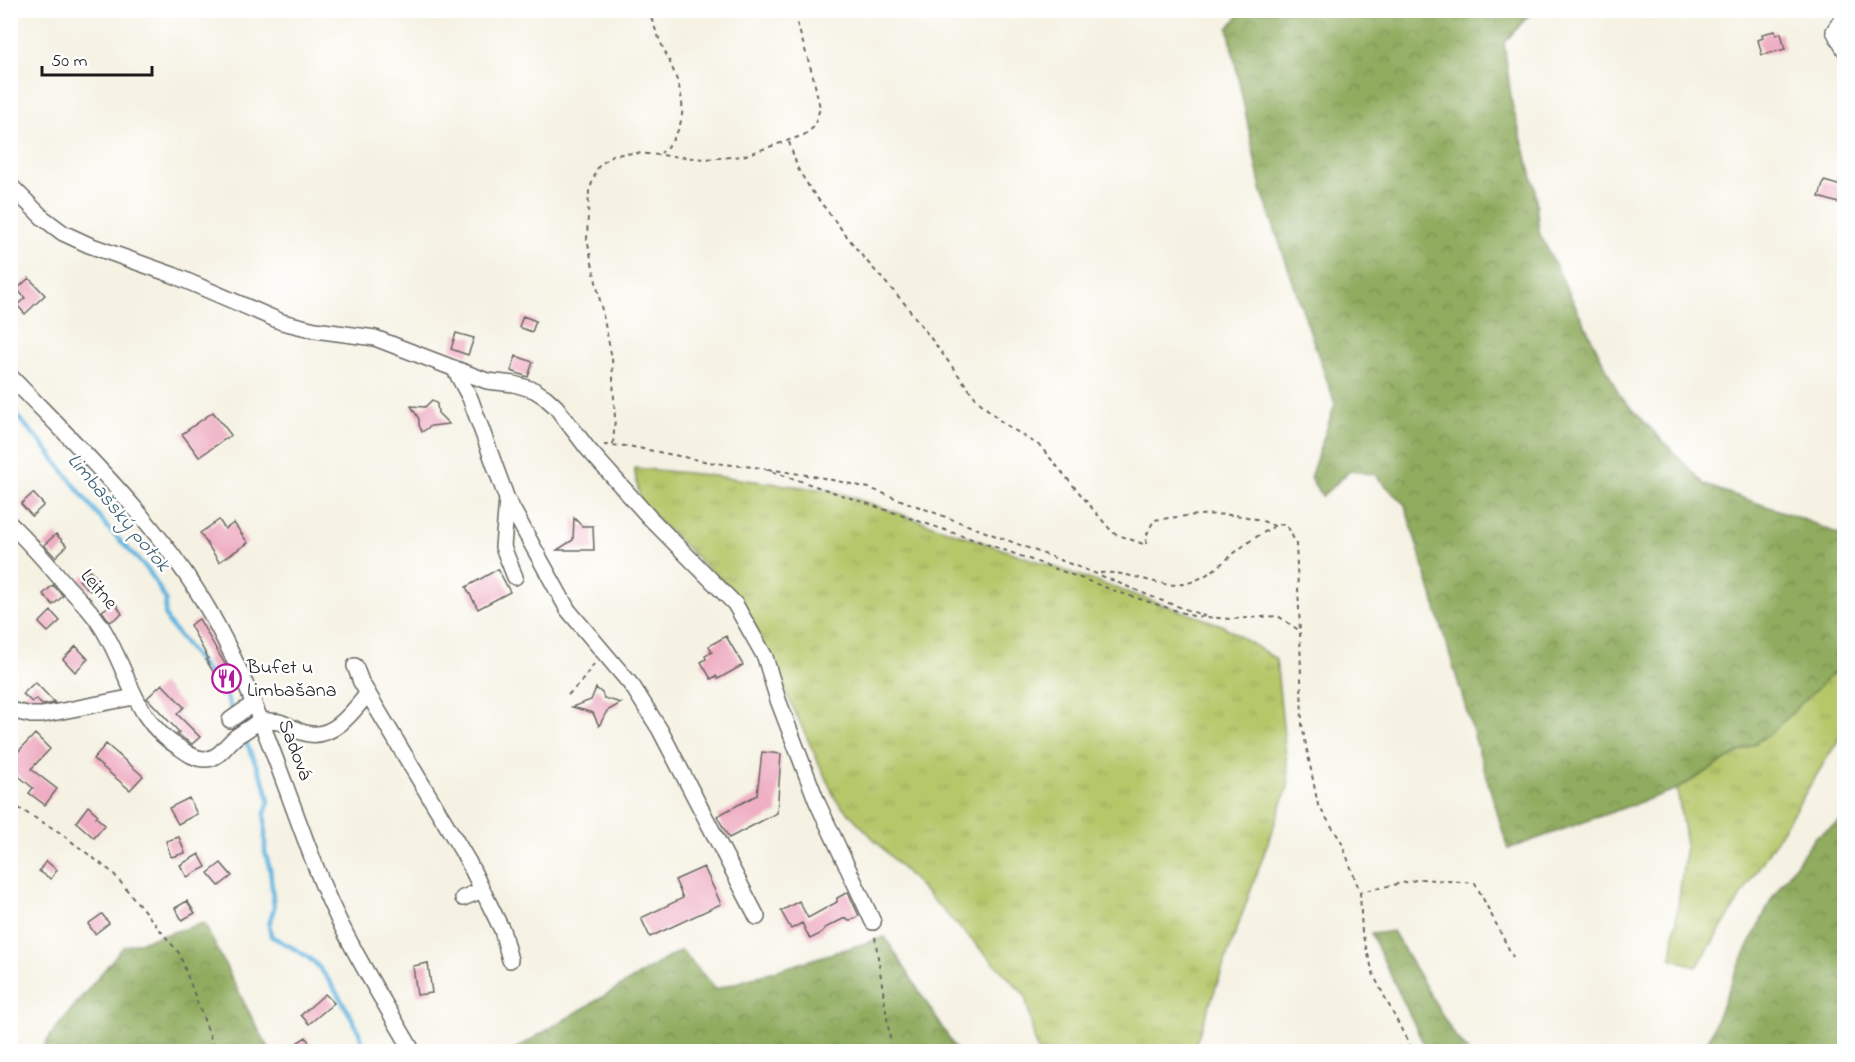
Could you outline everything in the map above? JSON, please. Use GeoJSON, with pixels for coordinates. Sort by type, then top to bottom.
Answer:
{"type":"FeatureCollection","features":[{"type":"Feature","properties":{"kind":"street"},"geometry":{"type":"LineString","coordinates":[[1845,16],[1834,31],[1845,49]]}},
{"type":"Feature","properties":{"kind":"street"},"geometry":{"type":"LineString","coordinates":[[10,185],[43,218],[63,233],[89,245],[173,275],[282,322],[315,330],[375,338],[487,381],[514,384],[534,390],[545,397],[649,517],[735,604],[765,657],[778,700],[817,802],[873,922]]}},
{"type":"Feature","properties":{"kind":"street"},"geometry":{"type":"LineString","coordinates":[[454,368],[470,398],[507,500],[568,610],[633,687],[660,730],[757,917]]}},
{"type":"Feature","properties":{"kind":"street","name":"Sadová"},"geometry":{"type":"LineString","coordinates":[[10,376],[120,493],[166,547],[218,626],[254,704],[325,889],[346,935],[413,1052]]}},
{"type":"Feature","properties":{"kind":"street"},"geometry":{"type":"LineString","coordinates":[[507,500],[503,547],[515,577]]}},
{"type":"Feature","properties":{"kind":"street","name":"Leitne"},"geometry":{"type":"LineString","coordinates":[[10,524],[27,540],[99,623],[147,720],[171,744],[194,756],[203,759],[213,758],[260,720]]}},
{"type":"Feature","properties":{"kind":"street"},"geometry":{"type":"LineString","coordinates":[[355,666],[368,693],[468,861],[502,930],[510,960]]}},
{"type":"Feature","properties":{"kind":"street"},"geometry":{"type":"LineString","coordinates":[[260,720],[279,722],[305,734],[320,734],[336,727],[349,716],[368,693]]}},
{"type":"Feature","properties":{"kind":"street"},"geometry":{"type":"LineString","coordinates":[[10,710],[42,715],[134,697]]}},
{"type":"Feature","properties":{"kind":"street"},"geometry":{"type":"LineString","coordinates":[[234,718],[254,704]]}},
{"type":"Feature","properties":{"kind":"street"},"geometry":{"type":"LineString","coordinates":[[463,898],[482,890]]}},
{"type":"Feature","properties":{"kind":"path"},"geometry":{"type":"LineString","coordinates":[[648,10],[665,53],[675,71],[682,100],[680,130],[670,145],[660,154]]}},
{"type":"Feature","properties":{"kind":"path"},"geometry":{"type":"LineString","coordinates":[[614,445],[612,358],[587,238],[589,191],[598,167],[612,155],[635,153],[706,159],[743,156],[789,142],[814,127],[820,108],[793,10]]}},
{"type":"Feature","properties":{"kind":"path"},"geometry":{"type":"LineString","coordinates":[[789,142],[798,168],[811,190],[863,257],[905,304],[978,401],[1003,423],[1040,446],[1113,533],[1146,545],[1147,534],[1154,520],[1193,515],[1231,516],[1264,521],[1274,526]]}},
{"type":"Feature","properties":{"kind":"path"},"geometry":{"type":"LineString","coordinates":[[588,449],[604,445],[628,446],[714,463],[819,477],[868,488],[1210,617]]}},
{"type":"Feature","properties":{"kind":"path"},"geometry":{"type":"LineString","coordinates":[[762,468],[1193,616],[1232,619],[1278,616],[1300,631]]}},
{"type":"Feature","properties":{"kind":"path"},"geometry":{"type":"LineString","coordinates":[[1097,574],[1110,572],[1166,584],[1187,584],[1209,574],[1243,546],[1274,526],[1283,524],[1289,529],[1296,544],[1302,725],[1318,805],[1341,841],[1360,892],[1362,933],[1374,976],[1413,1051]]}},
{"type":"Feature","properties":{"kind":"path"},"geometry":{"type":"LineString","coordinates":[[568,695],[595,663],[600,648]]}},
{"type":"Feature","properties":{"kind":"path"},"geometry":{"type":"LineString","coordinates":[[10,803],[59,832],[113,873],[179,953],[216,1052]]}},
{"type":"Feature","properties":{"kind":"path"},"geometry":{"type":"LineString","coordinates":[[1360,892],[1421,879],[1475,883],[1513,957]]}},
{"type":"Feature","properties":{"kind":"path"},"geometry":{"type":"LineString","coordinates":[[873,922],[892,1052]]}},
{"type":"Feature","properties":{"kind":"green space"},"geometry":{"type":"Polygon","coordinates":[[[1243,11],[1533,11],[1504,43],[1512,104],[1535,188],[1539,232],[1620,396],[1705,485],[1795,516],[1844,536],[1844,676],[1833,673],[1770,734],[1677,789],[1508,849],[1405,505],[1374,474],[1350,471],[1322,496],[1310,478],[1335,404],[1261,189],[1228,28],[1243,11]]]}},
{"type":"Feature","properties":{"kind":"green space"},"geometry":{"type":"Polygon","coordinates":[[[634,468],[834,491],[1222,625],[1276,659],[1289,784],[1193,1051],[1037,1051],[1025,995],[836,800],[743,601],[641,505],[634,468]]]}},
{"type":"Feature","properties":{"kind":"green space"},"geometry":{"type":"Polygon","coordinates":[[[1833,673],[1844,676],[1844,731],[1697,967],[1671,958],[1686,845],[1677,789],[1770,734],[1833,673]]]}},
{"type":"Feature","properties":{"kind":"green space"},"geometry":{"type":"Polygon","coordinates":[[[1844,819],[1844,1051],[1704,1051],[1734,976],[1772,898],[1815,837],[1844,819]]]}},
{"type":"Feature","properties":{"kind":"green space"},"geometry":{"type":"Polygon","coordinates":[[[204,923],[271,1051],[41,1051],[53,1032],[123,947],[204,923]]]}},
{"type":"Feature","properties":{"kind":"green space"},"geometry":{"type":"Polygon","coordinates":[[[1393,931],[1451,1030],[1468,1051],[1427,1051],[1371,934],[1393,931]]]}},
{"type":"Feature","properties":{"kind":"green space"},"geometry":{"type":"Polygon","coordinates":[[[885,937],[957,1051],[512,1051],[681,950],[716,989],[885,937]]]}},
{"type":"Feature","properties":{"kind":"building"},"geometry":{"type":"Polygon","coordinates":[[[1775,31],[1776,35],[1781,33],[1785,49],[1762,55],[1758,40],[1763,38],[1762,34],[1775,31]]]}},
{"type":"Feature","properties":{"kind":"building"},"geometry":{"type":"Polygon","coordinates":[[[1824,181],[1845,187],[1845,205],[1819,197],[1824,181]]]}},
{"type":"Feature","properties":{"kind":"building"},"geometry":{"type":"Polygon","coordinates":[[[29,278],[45,295],[25,314],[17,305],[25,298],[17,289],[29,278]]]}},
{"type":"Feature","properties":{"kind":"building"},"geometry":{"type":"Polygon","coordinates":[[[523,316],[536,321],[532,332],[519,327],[523,316]]]}},
{"type":"Feature","properties":{"kind":"building"},"geometry":{"type":"Polygon","coordinates":[[[456,333],[474,338],[468,355],[451,349],[456,333]]]}},
{"type":"Feature","properties":{"kind":"building"},"geometry":{"type":"Polygon","coordinates":[[[516,356],[533,362],[528,377],[511,371],[516,356]]]}},
{"type":"Feature","properties":{"kind":"building"},"geometry":{"type":"Polygon","coordinates":[[[432,400],[437,404],[438,413],[449,424],[431,426],[422,432],[419,419],[411,406],[425,407],[432,400]]]}},
{"type":"Feature","properties":{"kind":"building"},"geometry":{"type":"Polygon","coordinates":[[[213,412],[231,435],[199,457],[182,434],[213,412]]]}},
{"type":"Feature","properties":{"kind":"building"},"geometry":{"type":"Polygon","coordinates":[[[33,493],[44,505],[32,516],[21,504],[33,493]]]}},
{"type":"Feature","properties":{"kind":"building"},"geometry":{"type":"Polygon","coordinates":[[[574,518],[582,526],[593,526],[594,550],[557,550],[573,540],[574,518]]]}},
{"type":"Feature","properties":{"kind":"building"},"geometry":{"type":"Polygon","coordinates":[[[219,520],[225,529],[234,523],[248,543],[219,562],[200,533],[219,520]]]}},
{"type":"Feature","properties":{"kind":"building"},"geometry":{"type":"Polygon","coordinates":[[[56,534],[67,546],[55,557],[44,545],[56,534]]]}},
{"type":"Feature","properties":{"kind":"building"},"geometry":{"type":"Polygon","coordinates":[[[498,569],[510,592],[478,609],[466,587],[498,569]]]}},
{"type":"Feature","properties":{"kind":"building"},"geometry":{"type":"Polygon","coordinates":[[[90,570],[100,581],[90,591],[79,580],[90,570]]]}},
{"type":"Feature","properties":{"kind":"building"},"geometry":{"type":"Polygon","coordinates":[[[53,585],[63,596],[53,605],[43,594],[53,585]]]}},
{"type":"Feature","properties":{"kind":"building"},"geometry":{"type":"Polygon","coordinates":[[[115,602],[122,614],[110,622],[102,611],[115,602]]]}},
{"type":"Feature","properties":{"kind":"building"},"geometry":{"type":"Polygon","coordinates":[[[51,611],[60,621],[48,632],[39,623],[51,611]]]}},
{"type":"Feature","properties":{"kind":"building"},"geometry":{"type":"Polygon","coordinates":[[[199,619],[226,666],[214,673],[190,625],[199,619]]]}},
{"type":"Feature","properties":{"kind":"building"},"geometry":{"type":"Polygon","coordinates":[[[726,636],[743,665],[718,679],[716,676],[711,679],[701,662],[712,652],[709,646],[726,636]]]}},
{"type":"Feature","properties":{"kind":"building"},"geometry":{"type":"Polygon","coordinates":[[[76,646],[88,659],[75,672],[63,659],[76,646]]]}},
{"type":"Feature","properties":{"kind":"building"},"geometry":{"type":"Polygon","coordinates":[[[35,682],[55,703],[42,705],[36,699],[32,702],[23,694],[35,682]]]}},
{"type":"Feature","properties":{"kind":"building"},"geometry":{"type":"Polygon","coordinates":[[[162,684],[184,707],[177,714],[200,737],[192,744],[177,734],[179,732],[147,698],[162,684]]]}},
{"type":"Feature","properties":{"kind":"building"},"geometry":{"type":"Polygon","coordinates":[[[596,688],[604,698],[621,703],[607,711],[599,726],[593,713],[572,707],[591,700],[596,688]]]}},
{"type":"Feature","properties":{"kind":"building"},"geometry":{"type":"Polygon","coordinates":[[[35,734],[50,749],[31,769],[57,789],[45,805],[29,793],[33,788],[10,769],[10,760],[35,734]]]}},
{"type":"Feature","properties":{"kind":"building"},"geometry":{"type":"Polygon","coordinates":[[[106,744],[143,776],[130,790],[93,759],[106,744]]]}},
{"type":"Feature","properties":{"kind":"building"},"geometry":{"type":"Polygon","coordinates":[[[762,752],[781,754],[777,813],[729,838],[717,816],[757,795],[762,752]]]}},
{"type":"Feature","properties":{"kind":"building"},"geometry":{"type":"Polygon","coordinates":[[[189,798],[197,814],[178,824],[169,808],[189,798]]]}},
{"type":"Feature","properties":{"kind":"building"},"geometry":{"type":"Polygon","coordinates":[[[88,806],[105,825],[94,838],[76,822],[88,806]]]}},
{"type":"Feature","properties":{"kind":"building"},"geometry":{"type":"Polygon","coordinates":[[[179,837],[185,853],[171,857],[166,841],[179,837]]]}},
{"type":"Feature","properties":{"kind":"building"},"geometry":{"type":"Polygon","coordinates":[[[199,854],[206,867],[187,877],[180,865],[199,854]]]}},
{"type":"Feature","properties":{"kind":"building"},"geometry":{"type":"Polygon","coordinates":[[[46,861],[57,870],[51,879],[39,871],[46,861]]]}},
{"type":"Feature","properties":{"kind":"building"},"geometry":{"type":"Polygon","coordinates":[[[221,863],[232,876],[219,886],[208,873],[221,863]]]}},
{"type":"Feature","properties":{"kind":"building"},"geometry":{"type":"Polygon","coordinates":[[[704,867],[721,904],[650,937],[641,918],[683,898],[675,880],[704,867]]]}},
{"type":"Feature","properties":{"kind":"building"},"geometry":{"type":"Polygon","coordinates":[[[848,892],[859,916],[849,921],[845,918],[810,939],[802,923],[791,929],[781,911],[799,901],[808,918],[837,902],[837,898],[848,892]]]}},
{"type":"Feature","properties":{"kind":"building"},"geometry":{"type":"Polygon","coordinates":[[[187,901],[195,913],[182,920],[175,908],[187,901]]]}},
{"type":"Feature","properties":{"kind":"building"},"geometry":{"type":"Polygon","coordinates":[[[102,914],[109,923],[95,934],[88,924],[102,914]]]}},
{"type":"Feature","properties":{"kind":"building"},"geometry":{"type":"Polygon","coordinates":[[[428,963],[432,993],[417,995],[413,966],[428,963]]]}},
{"type":"Feature","properties":{"kind":"building"},"geometry":{"type":"Polygon","coordinates":[[[325,994],[334,1003],[309,1024],[301,1015],[325,994]]]}},
{"type":"Feature","properties":{"kind":"building"},"geometry":{"type":"Polygon","coordinates":[[[306,1037],[314,1052],[299,1052],[295,1044],[306,1037]]]}},
{"type":"Feature","properties":{"kind":"waterway","name":"Limbašský potok"},"geometry":{"type":"LineString","coordinates":[[10,409],[40,441],[108,528],[149,571],[166,600],[165,613],[168,622],[225,694],[266,787],[269,801],[265,813],[265,852],[270,869],[274,908],[269,925],[271,936],[305,955],[320,969],[355,1025],[360,1035],[362,1052]]}},
{"type":"Feature","properties":{"kind":"place","name":"Bufet u Limbašana"},"geometry":{"type":"Point","coordinates":[226,679]}}]}
